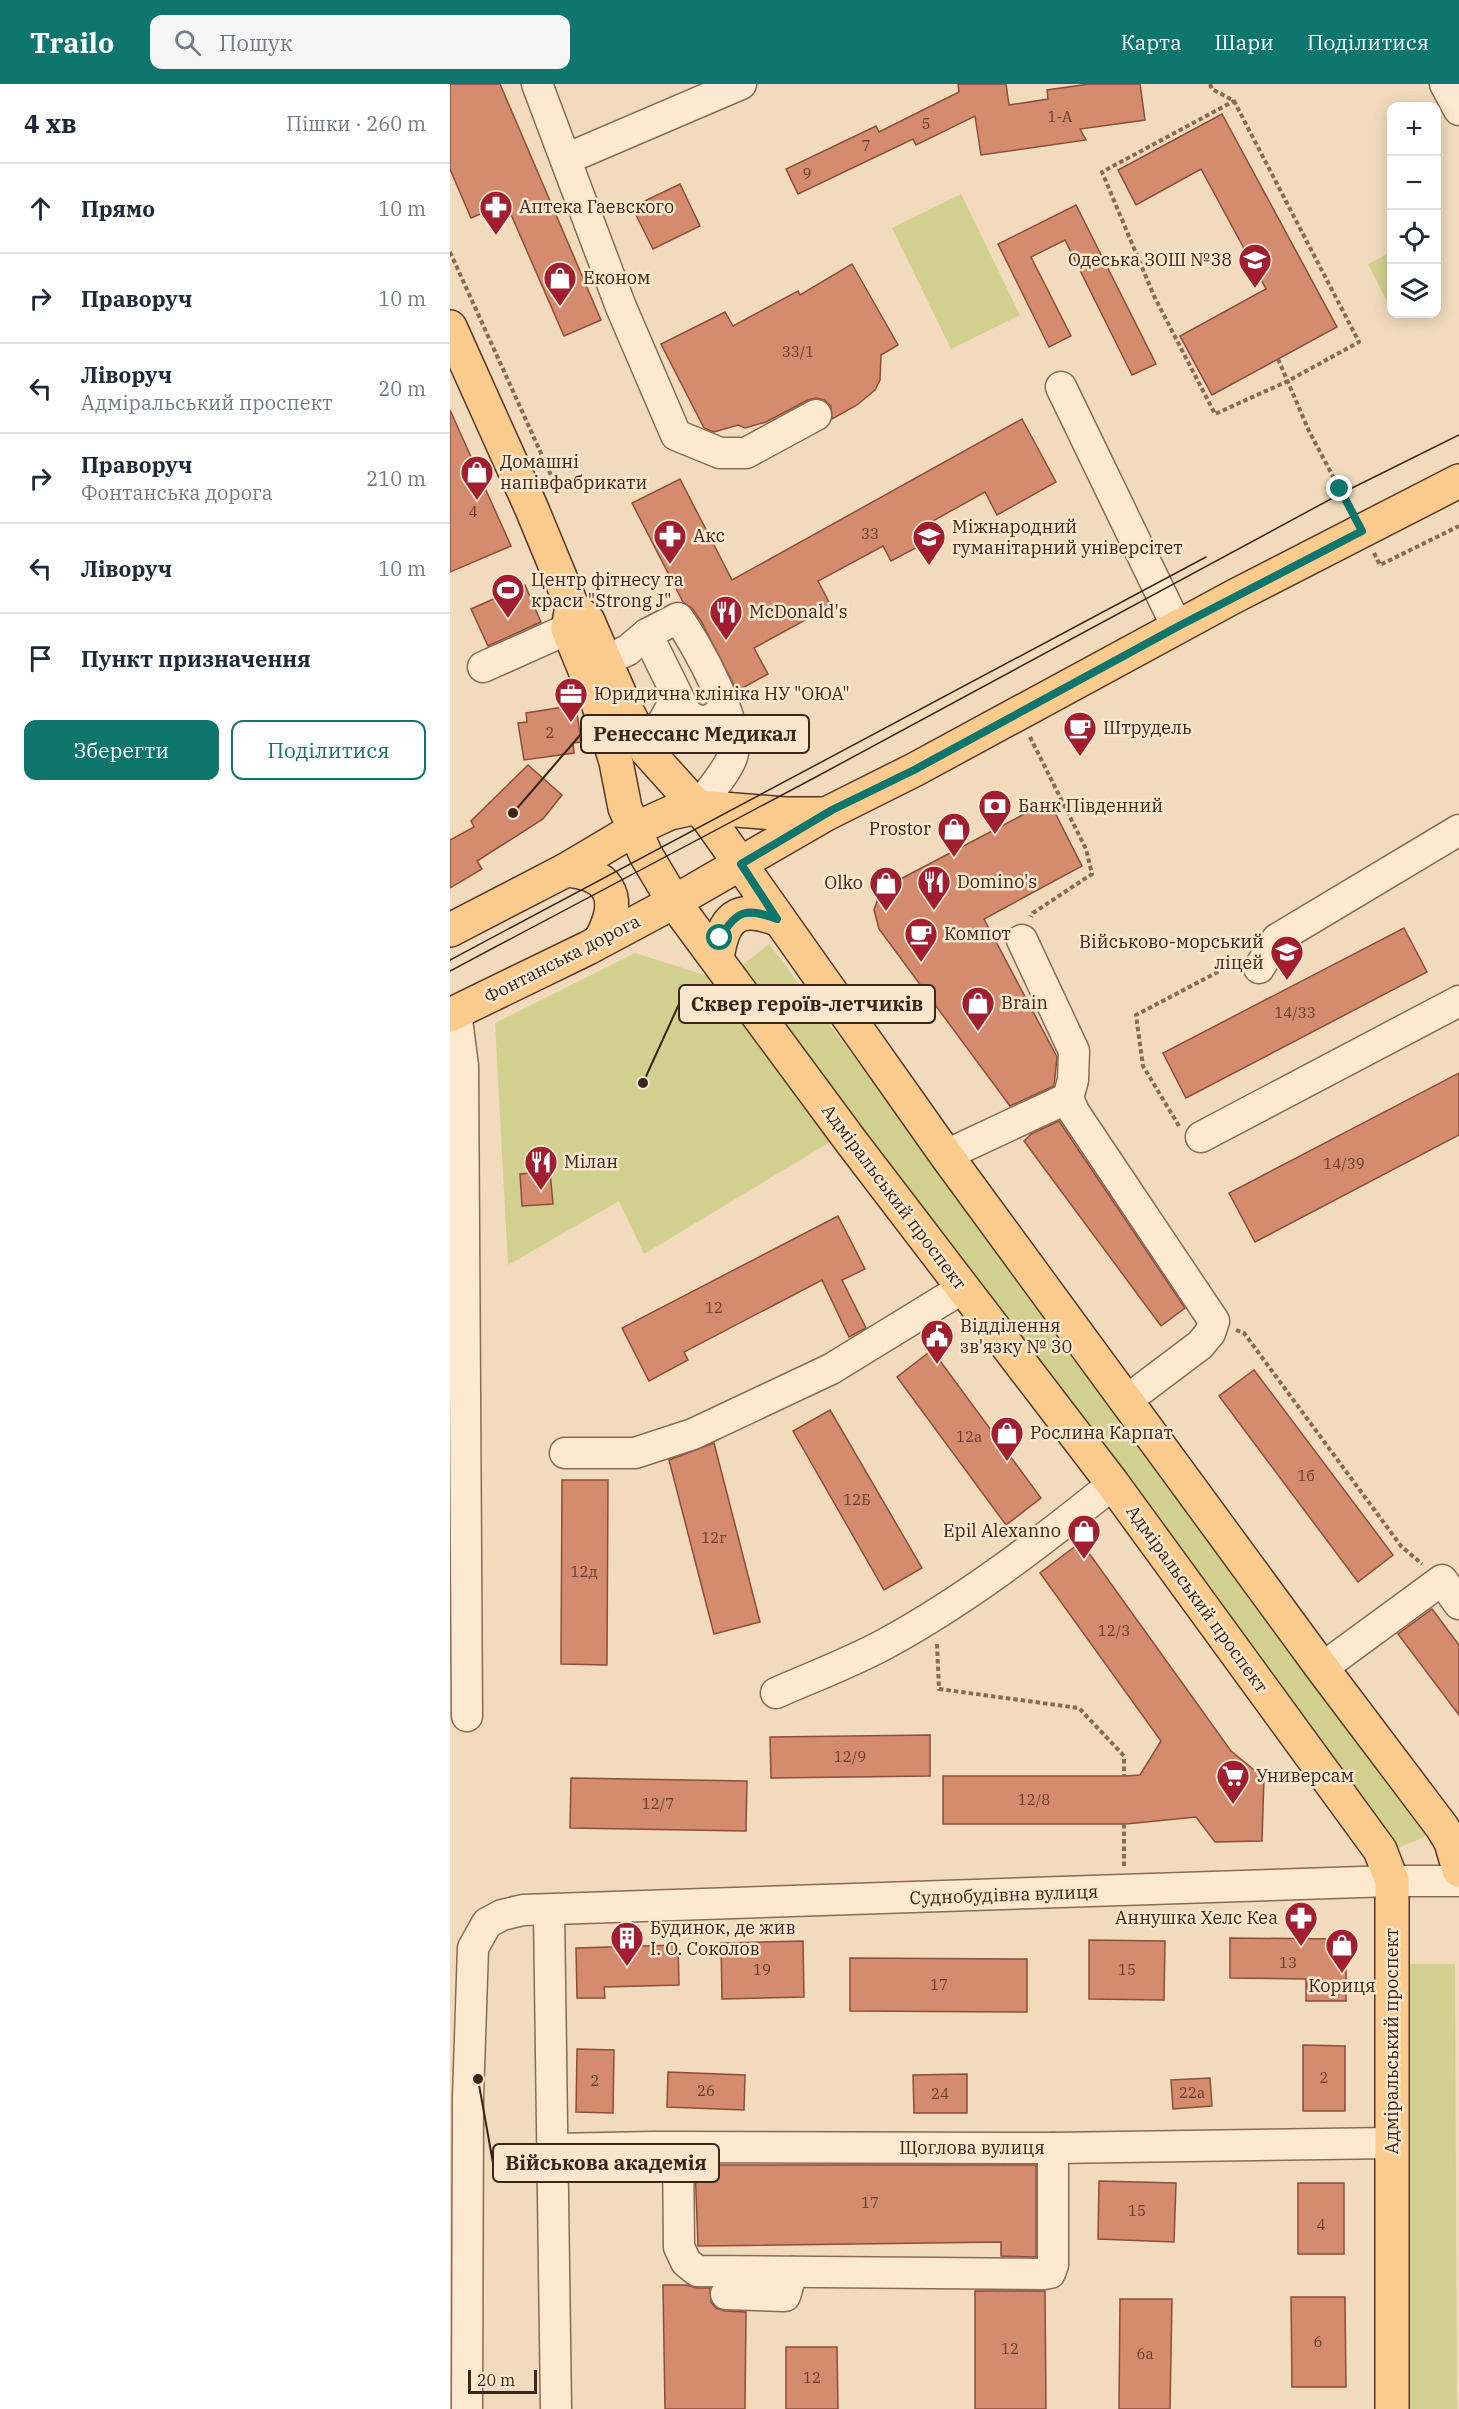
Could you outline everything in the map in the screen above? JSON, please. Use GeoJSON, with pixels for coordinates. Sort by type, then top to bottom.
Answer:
{"type":"FeatureCollection","features":[{"type":"Feature","properties":{"kind":"main road","name":"Адміральський проспект"},"geometry":{"type":"LineString","coordinates":[[450,327],[457,361],[531,507],[596,697],[616,762],[625,808],[651,864],[674,902],[850,1140],[1113,1484],[1380,1850],[1392,1881],[1392,2409]]}},
{"type":"Feature","properties":{"kind":"main road"},"geometry":{"type":"LineString","coordinates":[[741,864],[826,814],[914,770],[1177,627],[1459,483]]}},
{"type":"Feature","properties":{"kind":"main road"},"geometry":{"type":"LineString","coordinates":[[570,618],[588,621],[647,750],[698,807],[741,864],[777,919],[946,1155],[1322,1668],[1442,1827],[1451,1842],[1459,1870]]}},
{"type":"Feature","properties":{"kind":"main road"},"geometry":{"type":"LineString","coordinates":[[450,930],[566,870],[634,829],[670,813],[698,807],[736,808],[785,814],[826,814]]}},
{"type":"Feature","properties":{"kind":"main road","name":"Фонтанська дорога"},"geometry":{"type":"LineString","coordinates":[[453,1013],[600,941],[741,864]]}},
{"type":"Feature","properties":{"kind":"main road"},"geometry":{"type":"LineString","coordinates":[[566,870],[586,872],[602,880],[607,888],[612,912],[610,924],[600,941]]}},
{"type":"Feature","properties":{"kind":"main road"},"geometry":{"type":"LineString","coordinates":[[717,959],[720,938],[730,921],[742,913],[759,912],[777,919]]}},
{"type":"Feature","properties":{"kind":"street"},"geometry":{"type":"LineString","coordinates":[[537,84],[621,307],[676,435],[720,453],[746,453],[816,415]]}},
{"type":"Feature","properties":{"kind":"street"},"geometry":{"type":"LineString","coordinates":[[566,159],[741,84]]}},
{"type":"Feature","properties":{"kind":"street"},"geometry":{"type":"LineString","coordinates":[[1445,84],[1459,110]]}},
{"type":"Feature","properties":{"kind":"street"},"geometry":{"type":"LineString","coordinates":[[1061,387],[1177,627]]}},
{"type":"Feature","properties":{"kind":"street"},"geometry":{"type":"LineString","coordinates":[[483,667],[570,618]]}},
{"type":"Feature","properties":{"kind":"street"},"geometry":{"type":"LineString","coordinates":[[606,661],[628,650],[647,634],[678,618],[690,635],[732,728],[733,757],[698,807]]}},
{"type":"Feature","properties":{"kind":"street"},"geometry":{"type":"LineString","coordinates":[[647,634],[686,713],[696,721],[704,722],[716,718],[724,707]]}},
{"type":"Feature","properties":{"kind":"street"},"geometry":{"type":"LineString","coordinates":[[647,750],[677,697]]}},
{"type":"Feature","properties":{"kind":"street"},"geometry":{"type":"LineString","coordinates":[[1258,968],[1277,939],[1459,830]]}},
{"type":"Feature","properties":{"kind":"street"},"geometry":{"type":"LineString","coordinates":[[1022,940],[1074,1051],[1074,1080],[1068,1098],[1074,1112],[1214,1321],[1210,1333],[1200,1346],[1127,1400]]}},
{"type":"Feature","properties":{"kind":"street"},"geometry":{"type":"LineString","coordinates":[[1201,1137],[1459,1001]]}},
{"type":"Feature","properties":{"kind":"street"},"geometry":{"type":"LineString","coordinates":[[453,1013],[463,1066],[457,1200],[467,1716]]}},
{"type":"Feature","properties":{"kind":"street"},"geometry":{"type":"LineString","coordinates":[[946,1155],[1068,1098]]}},
{"type":"Feature","properties":{"kind":"street"},"geometry":{"type":"LineString","coordinates":[[565,1454],[635,1453],[693,1434],[831,1369],[963,1288]]}},
{"type":"Feature","properties":{"kind":"street"},"geometry":{"type":"LineString","coordinates":[[776,1693],[882,1646],[936,1615],[1059,1527],[1113,1484]]}},
{"type":"Feature","properties":{"kind":"street"},"geometry":{"type":"LineString","coordinates":[[1322,1668],[1442,1580],[1459,1604]]}},
{"type":"Feature","properties":{"kind":"street","name":"Суднобудівна вулиця"},"geometry":{"type":"LineString","coordinates":[[467,2409],[468,2098],[473,1948],[487,1923],[502,1915],[523,1911],[1392,1881],[1459,1881]]}},
{"type":"Feature","properties":{"kind":"street"},"geometry":{"type":"LineString","coordinates":[[549,1911],[556,2409]]}},
{"type":"Feature","properties":{"kind":"street","name":"Щоглова вулиця"},"geometry":{"type":"LineString","coordinates":[[553,2149],[1053,2148],[1392,2143]]}},
{"type":"Feature","properties":{"kind":"street"},"geometry":{"type":"LineString","coordinates":[[678,2148],[679,2247],[686,2262],[697,2271],[1050,2273],[1053,2265],[1053,2148]]}},
{"type":"Feature","properties":{"kind":"street"},"geometry":{"type":"LineString","coordinates":[[726,2294],[785,2296],[792,2272]]}},
{"type":"Feature","properties":{"kind":"path"},"geometry":{"type":"LineString","coordinates":[[1210,84],[1212,89],[1234,101],[1359,342],[1288,381],[1215,414],[1154,296],[1102,172],[1234,101]]}},
{"type":"Feature","properties":{"kind":"path"},"geometry":{"type":"LineString","coordinates":[[450,252],[559,493]]}},
{"type":"Feature","properties":{"kind":"path"},"geometry":{"type":"LineString","coordinates":[[1278,359],[1309,431],[1380,565],[1459,526]]}},
{"type":"Feature","properties":{"kind":"path"},"geometry":{"type":"LineString","coordinates":[[1018,713],[1086,849],[1092,874],[1033,913],[1022,940]]}},
{"type":"Feature","properties":{"kind":"path"},"geometry":{"type":"LineString","coordinates":[[1201,1137],[1185,1136],[1143,1066],[1136,1015],[1231,964],[1258,968]]}},
{"type":"Feature","properties":{"kind":"path"},"geometry":{"type":"LineString","coordinates":[[1214,1321],[1244,1333],[1401,1546],[1442,1580]]}},
{"type":"Feature","properties":{"kind":"path"},"geometry":{"type":"LineString","coordinates":[[936,1615],[939,1689],[1079,1708],[1124,1756],[1124,1776]]}},
{"type":"Feature","properties":{"kind":"path"},"geometry":{"type":"LineString","coordinates":[[1123,1890],[1124,1824]]}},
{"type":"Feature","properties":{"kind":"shaded area"},"geometry":{"type":"Polygon","coordinates":[[[961,194],[1020,315],[951,349],[892,228],[961,194]]]}},
{"type":"Feature","properties":{"kind":"shaded area"},"geometry":{"type":"Polygon","coordinates":[[[1387,254],[1387,301],[1368,264],[1387,254]]]}},
{"type":"Feature","properties":{"kind":"shaded area"},"geometry":{"type":"Polygon","coordinates":[[[769,944],[1437,1832],[1395,1849],[736,970],[769,944]]]}},
{"type":"Feature","properties":{"kind":"shaded area"},"geometry":{"type":"Polygon","coordinates":[[[635,953],[714,978],[830,1142],[644,1254],[619,1201],[508,1265],[495,1023],[635,953]]]}},
{"type":"Feature","properties":{"kind":"shaded area"},"geometry":{"type":"Polygon","coordinates":[[[1399,1964],[1455,1964],[1457,2409],[1399,2409],[1399,1964]]]}},
{"type":"Feature","properties":{"kind":"building"},"geometry":{"type":"Polygon","coordinates":[[[450,84],[500,84],[601,320],[564,336],[506,203],[471,218],[450,169],[450,84]]]}},
{"type":"Feature","properties":{"kind":"building"},"geometry":{"type":"Polygon","coordinates":[[[958,84],[1006,84],[1009,105],[1048,99],[1047,90],[1089,84],[1140,84],[1145,120],[1080,129],[1086,140],[981,155],[975,116],[916,145],[913,139],[798,194],[786,169],[876,126],[879,132],[959,92],[958,84]]]}},
{"type":"Feature","properties":{"kind":"building"},"geometry":{"type":"Polygon","coordinates":[[[1222,114],[1337,327],[1212,395],[1180,336],[1266,289],[1201,169],[1136,205],[1118,170],[1222,114]]]}},
{"type":"Feature","properties":{"kind":"building"},"geometry":{"type":"Polygon","coordinates":[[[680,184],[700,226],[653,249],[632,207],[680,184]]]}},
{"type":"Feature","properties":{"kind":"building"},"geometry":{"type":"Polygon","coordinates":[[[1076,205],[1156,364],[1132,375],[1065,240],[1031,257],[1071,336],[1049,347],[998,244],[1076,205]]]}},
{"type":"Feature","properties":{"kind":"building"},"geometry":{"type":"Polygon","coordinates":[[[852,264],[898,345],[881,355],[880,380],[875,390],[857,405],[832,419],[831,406],[824,400],[816,398],[766,422],[745,428],[738,425],[714,432],[704,428],[661,344],[725,312],[733,326],[798,291],[800,295],[852,264]]]}},
{"type":"Feature","properties":{"kind":"building"},"geometry":{"type":"Polygon","coordinates":[[[450,410],[511,546],[450,572],[450,410]]]}},
{"type":"Feature","properties":{"kind":"building"},"geometry":{"type":"Polygon","coordinates":[[[1022,419],[1056,482],[997,515],[985,492],[922,527],[929,541],[891,561],[883,546],[818,581],[831,606],[754,648],[768,674],[737,691],[701,621],[692,608],[683,602],[632,503],[680,479],[732,580],[1022,419]]]}},
{"type":"Feature","properties":{"kind":"building","name":"Центр фітнесу та краси \"Strong J\""},"geometry":{"type":"Polygon","coordinates":[[[525,585],[541,622],[488,646],[471,609],[525,585]]]}},
{"type":"Feature","properties":{"kind":"building"},"geometry":{"type":"Polygon","coordinates":[[[576,705],[581,742],[573,743],[574,753],[524,760],[518,723],[527,722],[526,713],[576,705]]]}},
{"type":"Feature","properties":{"kind":"building"},"geometry":{"type":"Polygon","coordinates":[[[528,765],[562,795],[543,819],[477,861],[482,869],[450,888],[450,840],[474,827],[471,821],[528,765]]]}},
{"type":"Feature","properties":{"kind":"building"},"geometry":{"type":"Polygon","coordinates":[[[1049,801],[1082,866],[984,919],[1057,1057],[1054,1086],[1010,1106],[879,929],[874,910],[880,893],[891,884],[1049,801]]]}},
{"type":"Feature","properties":{"kind":"building"},"geometry":{"type":"Polygon","coordinates":[[[1404,928],[1427,972],[1186,1098],[1163,1053],[1404,928]]]}},
{"type":"Feature","properties":{"kind":"building"},"geometry":{"type":"Polygon","coordinates":[[[1459,1073],[1459,1135],[1255,1242],[1229,1193],[1459,1073]]]}},
{"type":"Feature","properties":{"kind":"building"},"geometry":{"type":"Polygon","coordinates":[[[1059,1121],[1185,1308],[1161,1326],[1024,1141],[1031,1134],[1059,1121]]]}},
{"type":"Feature","properties":{"kind":"building"},"geometry":{"type":"Polygon","coordinates":[[[550,1171],[553,1204],[522,1206],[520,1174],[550,1171]]]}},
{"type":"Feature","properties":{"kind":"building"},"geometry":{"type":"Polygon","coordinates":[[[838,1216],[865,1269],[842,1280],[866,1328],[849,1337],[822,1280],[684,1352],[688,1360],[649,1381],[622,1328],[838,1216]]]}},
{"type":"Feature","properties":{"kind":"building"},"geometry":{"type":"Polygon","coordinates":[[[932,1350],[1041,1498],[1006,1525],[897,1377],[932,1350]]]}},
{"type":"Feature","properties":{"kind":"building"},"geometry":{"type":"Polygon","coordinates":[[[1254,1370],[1393,1555],[1358,1582],[1219,1396],[1254,1370]]]}},
{"type":"Feature","properties":{"kind":"building"},"geometry":{"type":"Polygon","coordinates":[[[830,1410],[922,1568],[884,1590],[793,1431],[830,1410]]]}},
{"type":"Feature","properties":{"kind":"building"},"geometry":{"type":"Polygon","coordinates":[[[714,1443],[760,1622],[714,1634],[669,1460],[714,1443]]]}},
{"type":"Feature","properties":{"kind":"building"},"geometry":{"type":"Polygon","coordinates":[[[562,1480],[608,1480],[607,1665],[561,1664],[562,1480]]]}},
{"type":"Feature","properties":{"kind":"building"},"geometry":{"type":"Polygon","coordinates":[[[1081,1542],[1231,1751],[1264,1778],[1262,1841],[1215,1842],[1196,1817],[1126,1824],[943,1824],[943,1776],[1140,1775],[1161,1741],[1040,1573],[1081,1542]]]}},
{"type":"Feature","properties":{"kind":"building"},"geometry":{"type":"Polygon","coordinates":[[[1432,1609],[1459,1645],[1459,1715],[1398,1634],[1432,1609]]]}},
{"type":"Feature","properties":{"kind":"building"},"geometry":{"type":"Polygon","coordinates":[[[930,1735],[930,1776],[771,1778],[770,1737],[930,1735]]]}},
{"type":"Feature","properties":{"kind":"building"},"geometry":{"type":"Polygon","coordinates":[[[571,1778],[747,1781],[746,1831],[570,1828],[571,1778]]]}},
{"type":"Feature","properties":{"kind":"building"},"geometry":{"type":"Polygon","coordinates":[[[1230,1938],[1337,1939],[1346,1948],[1346,2001],[1306,2001],[1306,1979],[1230,1978],[1230,1938]]]}},
{"type":"Feature","properties":{"kind":"building"},"geometry":{"type":"Polygon","coordinates":[[[1089,1940],[1165,1941],[1164,2000],[1089,1999],[1089,1940]]]}},
{"type":"Feature","properties":{"kind":"building"},"geometry":{"type":"Polygon","coordinates":[[[803,1941],[804,1997],[722,1999],[721,1943],[803,1941]]]}},
{"type":"Feature","properties":{"kind":"building","name":"Будинок, де жив І. О. Соколов"},"geometry":{"type":"Polygon","coordinates":[[[678,1945],[679,1985],[604,1987],[605,1998],[577,1998],[576,1948],[678,1945]]]}},
{"type":"Feature","properties":{"kind":"building"},"geometry":{"type":"Polygon","coordinates":[[[850,1958],[1027,1959],[1027,2012],[850,2011],[850,1958]]]}},
{"type":"Feature","properties":{"kind":"building"},"geometry":{"type":"Polygon","coordinates":[[[1303,2045],[1345,2046],[1345,2111],[1303,2111],[1303,2045]]]}},
{"type":"Feature","properties":{"kind":"building"},"geometry":{"type":"Polygon","coordinates":[[[577,2049],[614,2050],[613,2113],[576,2112],[577,2049]]]}},
{"type":"Feature","properties":{"kind":"building"},"geometry":{"type":"Polygon","coordinates":[[[668,2072],[745,2075],[744,2110],[667,2107],[668,2072]]]}},
{"type":"Feature","properties":{"kind":"building"},"geometry":{"type":"Polygon","coordinates":[[[967,2074],[967,2113],[914,2113],[913,2075],[967,2074]]]}},
{"type":"Feature","properties":{"kind":"building"},"geometry":{"type":"Polygon","coordinates":[[[1210,2078],[1212,2106],[1173,2109],[1171,2080],[1210,2078]]]}},
{"type":"Feature","properties":{"kind":"building"},"geometry":{"type":"Polygon","coordinates":[[[695,2165],[1036,2165],[1036,2257],[1001,2256],[1001,2242],[698,2246],[695,2165]]]}},
{"type":"Feature","properties":{"kind":"building"},"geometry":{"type":"Polygon","coordinates":[[[1099,2181],[1176,2183],[1174,2242],[1098,2239],[1099,2181]]]}},
{"type":"Feature","properties":{"kind":"building"},"geometry":{"type":"Polygon","coordinates":[[[1298,2183],[1344,2183],[1344,2254],[1298,2254],[1298,2183]]]}},
{"type":"Feature","properties":{"kind":"building"},"geometry":{"type":"Polygon","coordinates":[[[663,2285],[710,2288],[711,2302],[716,2308],[746,2312],[745,2409],[665,2409],[663,2285]]]}},
{"type":"Feature","properties":{"kind":"building"},"geometry":{"type":"Polygon","coordinates":[[[975,2291],[1045,2291],[1046,2409],[975,2409],[975,2291]]]}},
{"type":"Feature","properties":{"kind":"building"},"geometry":{"type":"Polygon","coordinates":[[[1291,2297],[1345,2297],[1346,2387],[1292,2387],[1291,2297]]]}},
{"type":"Feature","properties":{"kind":"building"},"geometry":{"type":"Polygon","coordinates":[[[1120,2299],[1172,2299],[1170,2409],[1119,2409],[1120,2299]]]}},
{"type":"Feature","properties":{"kind":"building"},"geometry":{"type":"Polygon","coordinates":[[[786,2347],[837,2347],[838,2409],[786,2409],[786,2347]]]}},
{"type":"Feature","properties":{"kind":"tram line"},"geometry":{"type":"LineString","coordinates":[[450,971],[814,778],[1342,493],[1459,435]]}},
{"type":"Feature","properties":{"kind":"tram line"},"geometry":{"type":"LineString","coordinates":[[450,960],[1206,557]]}},
{"type":"Feature","properties":{"kind":"place","name":"Аптека Гаевского"},"geometry":{"type":"Point","coordinates":[496,236]}},
{"type":"Feature","properties":{"kind":"place","name":"Одеська ЗОШ №38"},"geometry":{"type":"Point","coordinates":[1255,289]}},
{"type":"Feature","properties":{"kind":"place","name":"Економ"},"geometry":{"type":"Point","coordinates":[560,307]}},
{"type":"Feature","properties":{"kind":"place","name":"Домашні напівфабрикати"},"geometry":{"type":"Point","coordinates":[477,501]}},
{"type":"Feature","properties":{"kind":"place","name":"Акс"},"geometry":{"type":"Point","coordinates":[670,565]}},
{"type":"Feature","properties":{"kind":"place","name":"Міжнародний гуманітарний універсітет"},"geometry":{"type":"Point","coordinates":[929,566]}},
{"type":"Feature","properties":{"kind":"place","name":"Центр фітнесу та краси \"Strong J\""},"geometry":{"type":"Point","coordinates":[508,619]}},
{"type":"Feature","properties":{"kind":"place","name":"McDonald's"},"geometry":{"type":"Point","coordinates":[726,641]}},
{"type":"Feature","properties":{"kind":"place","name":"Юридична клініка НУ \"ОЮА\""},"geometry":{"type":"Point","coordinates":[571,723]}},
{"type":"Feature","properties":{"kind":"place","name":"Штрудель"},"geometry":{"type":"Point","coordinates":[1080,757]}},
{"type":"Feature","properties":{"kind":"place","name":"Ренессанс Медикал"},"geometry":{"type":"Point","coordinates":[513,813]}},
{"type":"Feature","properties":{"kind":"place","name":"Банк Південний"},"geometry":{"type":"Point","coordinates":[995,835]}},
{"type":"Feature","properties":{"kind":"place","name":"Prostor"},"geometry":{"type":"Point","coordinates":[954,858]}},
{"type":"Feature","properties":{"kind":"place","name":"Domino's"},"geometry":{"type":"Point","coordinates":[934,911]}},
{"type":"Feature","properties":{"kind":"place","name":"Olko"},"geometry":{"type":"Point","coordinates":[886,912]}},
{"type":"Feature","properties":{"kind":"place","name":"Компот"},"geometry":{"type":"Point","coordinates":[921,963]}},
{"type":"Feature","properties":{"kind":"place","name":"Військово-морський ліцей"},"geometry":{"type":"Point","coordinates":[1287,981]}},
{"type":"Feature","properties":{"kind":"place","name":"Brain"},"geometry":{"type":"Point","coordinates":[978,1032]}},
{"type":"Feature","properties":{"kind":"place","name":"Сквер героїв-летчиків"},"geometry":{"type":"Point","coordinates":[643,1083]}},
{"type":"Feature","properties":{"kind":"place","name":"Мілан"},"geometry":{"type":"Point","coordinates":[541,1191]}},
{"type":"Feature","properties":{"kind":"place","name":"Відділення зв'язку № 30"},"geometry":{"type":"Point","coordinates":[937,1365]}},
{"type":"Feature","properties":{"kind":"place","name":"Рослина Карпат"},"geometry":{"type":"Point","coordinates":[1007,1462]}},
{"type":"Feature","properties":{"kind":"place","name":"Epil Alexanno"},"geometry":{"type":"Point","coordinates":[1084,1560]}},
{"type":"Feature","properties":{"kind":"place","name":"Универсам"},"geometry":{"type":"Point","coordinates":[1233,1805]}},
{"type":"Feature","properties":{"kind":"place","name":"Аннушка Хелс Кеа"},"geometry":{"type":"Point","coordinates":[1301,1947]}},
{"type":"Feature","properties":{"kind":"place","name":"Будинок, де жив І. О. Соколов"},"geometry":{"type":"Point","coordinates":[627,1967]}},
{"type":"Feature","properties":{"kind":"place","name":"Кориця"},"geometry":{"type":"Point","coordinates":[1342,1974]}},
{"type":"Feature","properties":{"kind":"place","name":"Військова академія"},"geometry":{"type":"Point","coordinates":[478,2079]}},
{"type":"Feature","properties":{"kind":"route"},"geometry":{"type":"LineString","coordinates":[[720,938],[730,921],[742,913],[759,912],[777,919],[741,864],[832,810],[914,770],[1233,597],[1362,531],[1340,489]]}}]}
